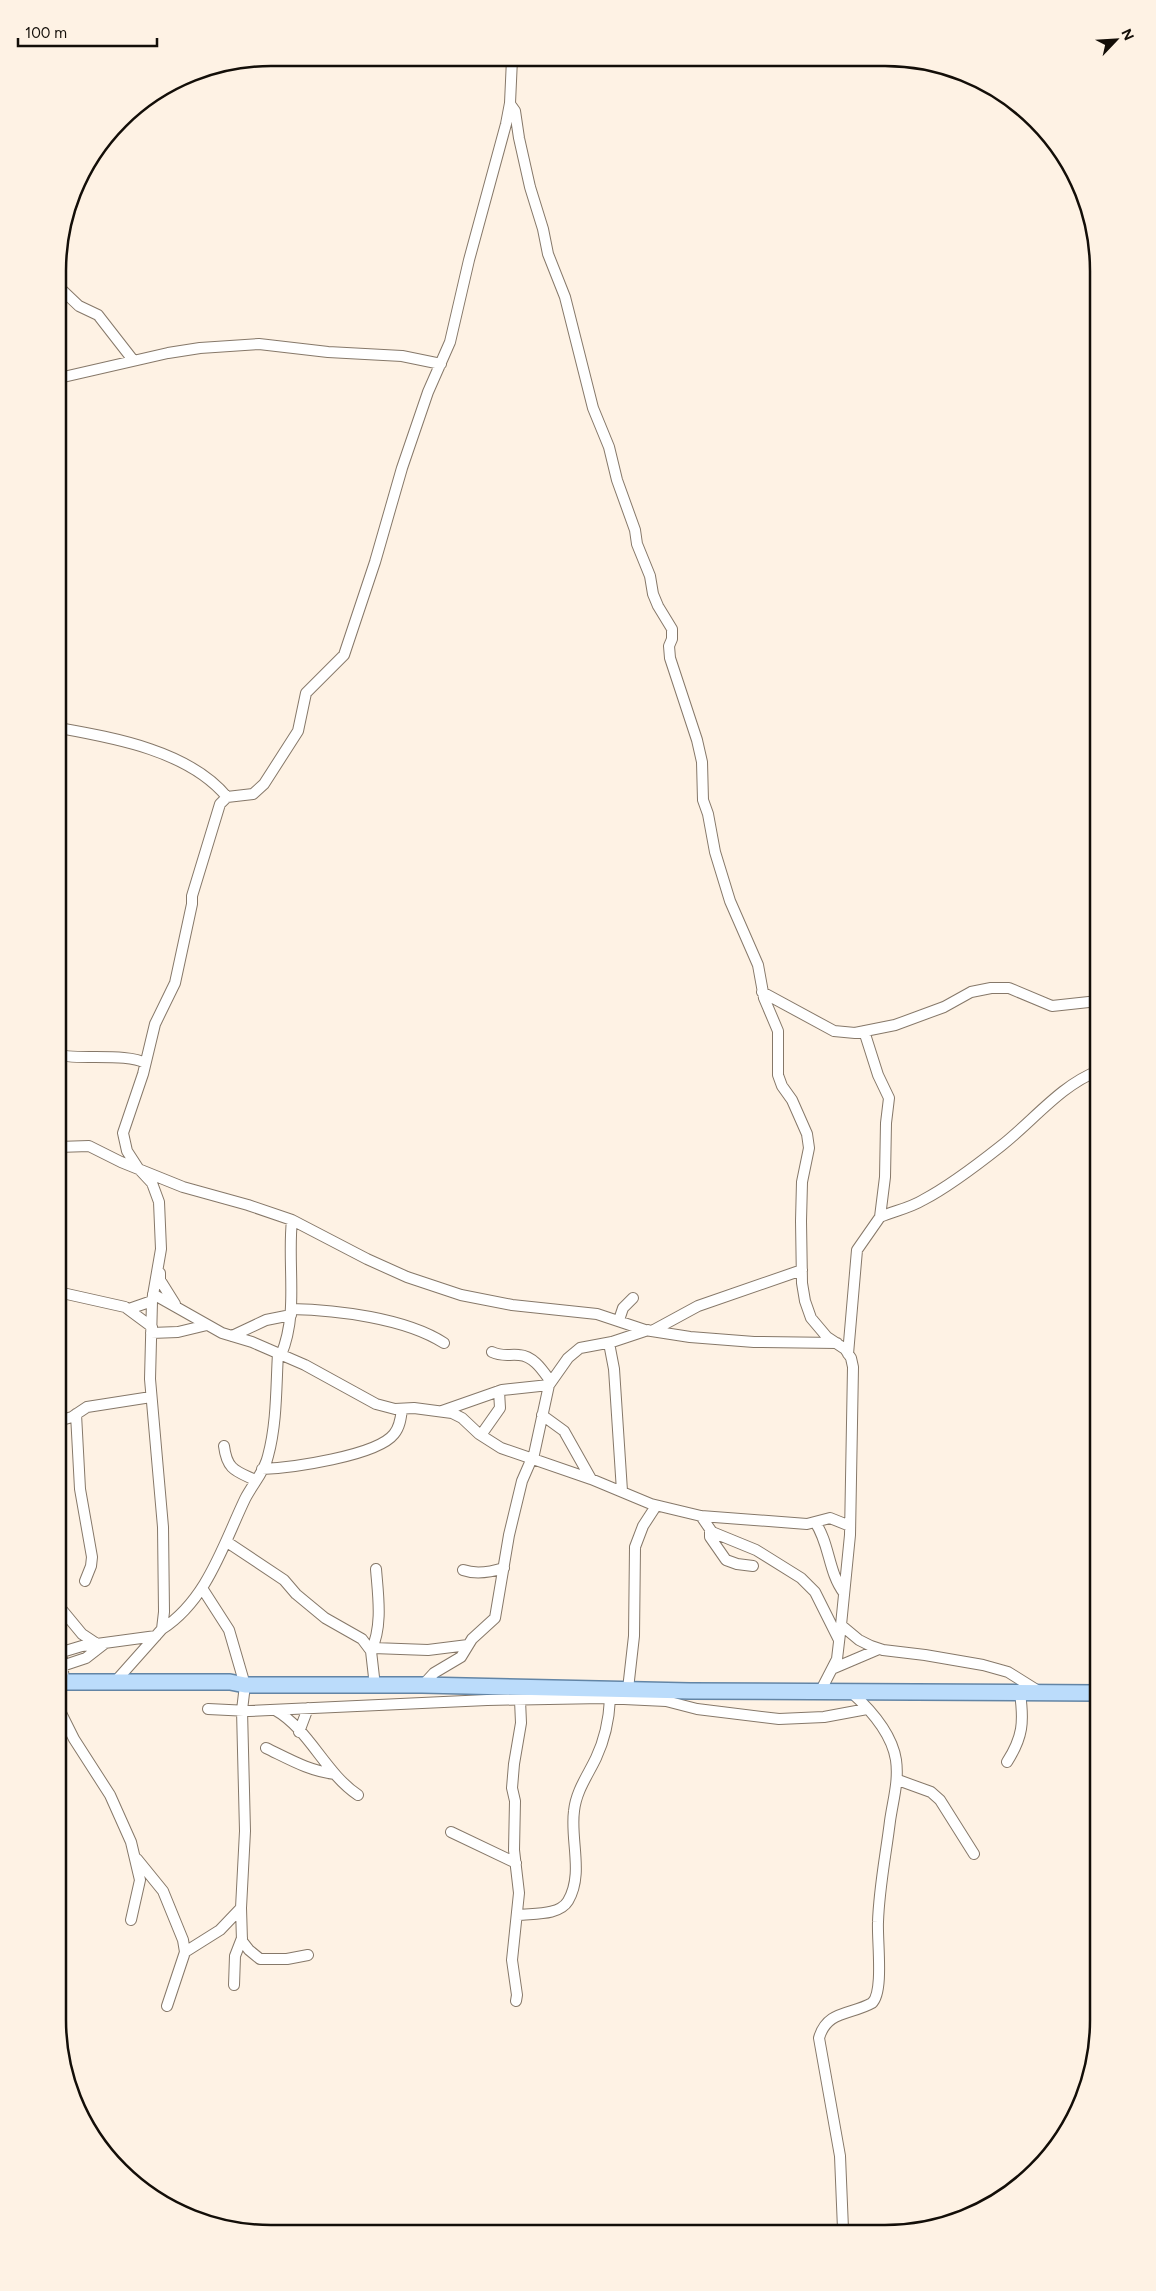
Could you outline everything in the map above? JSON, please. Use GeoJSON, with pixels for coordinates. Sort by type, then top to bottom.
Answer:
{"type":"FeatureCollection","features":[{"type":"Feature","properties":{"kind":"main road"},"geometry":{"type":"LineString","coordinates":[[66,1682],[230,1682],[245,1685],[423,1685],[820,1692],[1090,1693]]}},
{"type":"Feature","properties":{"kind":"street"},"geometry":{"type":"LineString","coordinates":[[177,1307],[160,1280],[160,1214],[158,1197],[152,1183],[138,1168],[124,1145],[123,1133],[158,1016],[175,983],[201,861],[210,839],[220,804],[227,797],[253,794],[264,784],[298,731],[306,693],[344,655],[375,562],[402,468],[423,405],[450,342],[462,298],[469,260],[510,104],[512,66]]}},
{"type":"Feature","properties":{"kind":"street"},"geometry":{"type":"LineString","coordinates":[[510,104],[516,111],[519,138],[530,188],[543,229],[548,254],[565,297],[593,408],[609,447],[617,480],[635,530],[640,554],[650,576],[653,594],[672,629],[669,652],[698,740],[702,762],[703,800],[708,814],[715,852],[730,901],[758,965],[762,992],[778,1031],[778,1075],[808,1134],[809,1148],[802,1182],[802,1270],[805,1301],[811,1318],[827,1337],[848,1354]]}},
{"type":"Feature","properties":{"kind":"street"},"geometry":{"type":"LineString","coordinates":[[66,294],[79,306],[98,315],[133,360]]}},
{"type":"Feature","properties":{"kind":"street"},"geometry":{"type":"LineString","coordinates":[[66,376],[133,360],[200,348],[259,344],[328,352],[402,356],[441,364]]}},
{"type":"Feature","properties":{"kind":"street"},"geometry":{"type":"LineString","coordinates":[[66,729],[116,739],[188,765],[212,781],[227,797]]}},
{"type":"Feature","properties":{"kind":"street"},"geometry":{"type":"LineString","coordinates":[[762,992],[834,1031],[864,1032],[895,1025],[944,1007],[971,992],[991,988],[1009,988],[1052,1006],[1090,1002]]}},
{"type":"Feature","properties":{"kind":"street"},"geometry":{"type":"LineString","coordinates":[[820,1692],[837,1659],[850,1526],[853,1367],[848,1354],[857,1250],[880,1217],[885,1177],[886,1123],[890,1098],[878,1075],[864,1032]]}},
{"type":"Feature","properties":{"kind":"street"},"geometry":{"type":"LineString","coordinates":[[66,1056],[90,1059],[133,1059],[145,1063]]}},
{"type":"Feature","properties":{"kind":"street"},"geometry":{"type":"LineString","coordinates":[[880,1217],[920,1202],[939,1191],[1000,1147],[1069,1087],[1090,1075]]}},
{"type":"Feature","properties":{"kind":"street"},"geometry":{"type":"LineString","coordinates":[[66,1147],[89,1146],[121,1162],[183,1187],[240,1202],[292,1220],[367,1259],[407,1277],[461,1295],[504,1304],[597,1314],[650,1330],[723,1340],[836,1343]]}},
{"type":"Feature","properties":{"kind":"street"},"geometry":{"type":"LineString","coordinates":[[114,1683],[159,1632],[173,1622],[202,1588],[255,1480],[268,1458],[279,1354],[290,1330],[292,1220]]}},
{"type":"Feature","properties":{"kind":"street"},"geometry":{"type":"LineString","coordinates":[[159,1632],[164,1612],[162,1527],[152,1397],[152,1330],[153,1297],[160,1262]]}},
{"type":"Feature","properties":{"kind":"street"},"geometry":{"type":"LineString","coordinates":[[423,1685],[434,1673],[461,1657],[468,1645],[495,1618],[522,1481],[532,1459],[550,1384],[575,1351],[580,1348],[609,1343],[650,1330],[698,1306],[802,1270]]}},
{"type":"Feature","properties":{"kind":"street"},"geometry":{"type":"LineString","coordinates":[[66,1293],[87,1297],[129,1309],[152,1330],[178,1332],[207,1325]]}},
{"type":"Feature","properties":{"kind":"street"},"geometry":{"type":"LineString","coordinates":[[129,1309],[153,1297],[177,1307],[207,1325],[305,1365],[376,1404],[395,1409],[452,1413],[462,1418],[481,1435],[502,1448],[592,1479],[656,1506],[701,1516],[807,1524],[830,1518],[850,1526]]}},
{"type":"Feature","properties":{"kind":"street"},"geometry":{"type":"LineString","coordinates":[[619,1320],[623,1308],[633,1298]]}},
{"type":"Feature","properties":{"kind":"street"},"geometry":{"type":"LineString","coordinates":[[232,1336],[266,1320],[291,1312],[344,1311],[404,1326],[434,1336],[444,1343]]}},
{"type":"Feature","properties":{"kind":"street"},"geometry":{"type":"LineString","coordinates":[[609,1343],[614,1369],[622,1492]]}},
{"type":"Feature","properties":{"kind":"street"},"geometry":{"type":"LineString","coordinates":[[492,1352],[504,1356],[525,1356],[538,1365],[550,1384]]}},
{"type":"Feature","properties":{"kind":"street"},"geometry":{"type":"LineString","coordinates":[[442,1411],[499,1391],[550,1384]]}},
{"type":"Feature","properties":{"kind":"street"},"geometry":{"type":"LineString","coordinates":[[481,1435],[502,1404],[499,1391]]}},
{"type":"Feature","properties":{"kind":"street"},"geometry":{"type":"LineString","coordinates":[[66,1418],[87,1407],[152,1397]]}},
{"type":"Feature","properties":{"kind":"street"},"geometry":{"type":"LineString","coordinates":[[262,1469],[288,1467],[347,1456],[372,1448],[394,1435],[402,1408]]}},
{"type":"Feature","properties":{"kind":"street"},"geometry":{"type":"LineString","coordinates":[[76,1414],[80,1489],[92,1557],[86,1581]]}},
{"type":"Feature","properties":{"kind":"street"},"geometry":{"type":"LineString","coordinates":[[542,1414],[564,1431],[592,1479]]}},
{"type":"Feature","properties":{"kind":"street"},"geometry":{"type":"LineString","coordinates":[[224,1446],[226,1459],[234,1470],[255,1480]]}},
{"type":"Feature","properties":{"kind":"street"},"geometry":{"type":"LineString","coordinates":[[628,1689],[634,1636],[635,1546],[637,1537],[656,1506]]}},
{"type":"Feature","properties":{"kind":"street"},"geometry":{"type":"LineString","coordinates":[[701,1516],[710,1530],[710,1537],[726,1560],[737,1564],[753,1566]]}},
{"type":"Feature","properties":{"kind":"street"},"geometry":{"type":"LineString","coordinates":[[815,1522],[824,1538],[834,1575],[844,1594]]}},
{"type":"Feature","properties":{"kind":"street"},"geometry":{"type":"LineString","coordinates":[[710,1530],[756,1550],[801,1578],[815,1592],[840,1641]]}},
{"type":"Feature","properties":{"kind":"street"},"geometry":{"type":"LineString","coordinates":[[226,1542],[284,1580],[296,1594],[325,1618],[362,1639],[372,1649],[428,1650],[468,1645]]}},
{"type":"Feature","properties":{"kind":"street"},"geometry":{"type":"LineString","coordinates":[[376,1568],[379,1609],[376,1642],[372,1649],[376,1686]]}},
{"type":"Feature","properties":{"kind":"street"},"geometry":{"type":"LineString","coordinates":[[464,1570],[486,1572],[504,1568]]}},
{"type":"Feature","properties":{"kind":"street"},"geometry":{"type":"LineString","coordinates":[[202,1588],[229,1630],[245,1685],[242,1710],[245,1831],[240,1908],[244,1945],[260,1959],[287,1959],[308,1955]]}},
{"type":"Feature","properties":{"kind":"street"},"geometry":{"type":"LineString","coordinates":[[66,1615],[82,1634],[101,1644]]}},
{"type":"Feature","properties":{"kind":"street"},"geometry":{"type":"LineString","coordinates":[[841,1625],[859,1640],[879,1649],[983,1665],[1008,1672],[1041,1693]]}},
{"type":"Feature","properties":{"kind":"street"},"geometry":{"type":"LineString","coordinates":[[66,1647],[101,1644],[159,1632]]}},
{"type":"Feature","properties":{"kind":"street"},"geometry":{"type":"LineString","coordinates":[[66,1665],[86,1658],[101,1644]]}},
{"type":"Feature","properties":{"kind":"street"},"geometry":{"type":"LineString","coordinates":[[832,1669],[879,1649]]}},
{"type":"Feature","properties":{"kind":"street"},"geometry":{"type":"LineString","coordinates":[[843,2225],[840,2156],[819,2038],[822,2029],[829,2020],[841,2013],[872,2004],[879,1992],[878,1919],[882,1873],[898,1780],[896,1759],[889,1737],[851,1692]]}},
{"type":"Feature","properties":{"kind":"street"},"geometry":{"type":"LineString","coordinates":[[1007,1762],[1014,1751],[1022,1729],[1020,1693]]}},
{"type":"Feature","properties":{"kind":"street"},"geometry":{"type":"LineString","coordinates":[[208,1709],[275,1710],[610,1698],[666,1701],[697,1709],[778,1719],[824,1717],[867,1709]]}},
{"type":"Feature","properties":{"kind":"street"},"geometry":{"type":"LineString","coordinates":[[518,1914],[557,1910],[567,1903],[573,1888],[576,1860],[572,1829],[574,1808],[580,1790],[598,1756],[608,1720],[610,1698]]}},
{"type":"Feature","properties":{"kind":"street"},"geometry":{"type":"LineString","coordinates":[[516,2001],[517,1995],[512,1960],[519,1894],[514,1850],[514,1800],[512,1788],[514,1764],[522,1723],[520,1700]]}},
{"type":"Feature","properties":{"kind":"street"},"geometry":{"type":"LineString","coordinates":[[299,1732],[308,1708]]}},
{"type":"Feature","properties":{"kind":"street"},"geometry":{"type":"LineString","coordinates":[[275,1710],[299,1732],[334,1774],[358,1795]]}},
{"type":"Feature","properties":{"kind":"street"},"geometry":{"type":"LineString","coordinates":[[66,1722],[110,1795],[124,1824],[135,1856],[140,1880],[132,1920]]}},
{"type":"Feature","properties":{"kind":"street"},"geometry":{"type":"LineString","coordinates":[[266,1748],[302,1766],[319,1772],[334,1774]]}},
{"type":"Feature","properties":{"kind":"street"},"geometry":{"type":"LineString","coordinates":[[898,1780],[931,1792],[940,1800],[974,1854]]}},
{"type":"Feature","properties":{"kind":"street"},"geometry":{"type":"LineString","coordinates":[[451,1832],[516,1863]]}},
{"type":"Feature","properties":{"kind":"street"},"geometry":{"type":"LineString","coordinates":[[135,1856],[163,1891],[183,1940],[185,1952],[167,2006]]}},
{"type":"Feature","properties":{"kind":"street"},"geometry":{"type":"LineString","coordinates":[[185,1952],[220,1930],[240,1908]]}},
{"type":"Feature","properties":{"kind":"street"},"geometry":{"type":"LineString","coordinates":[[234,1985],[235,1956],[242,1938]]}}]}
